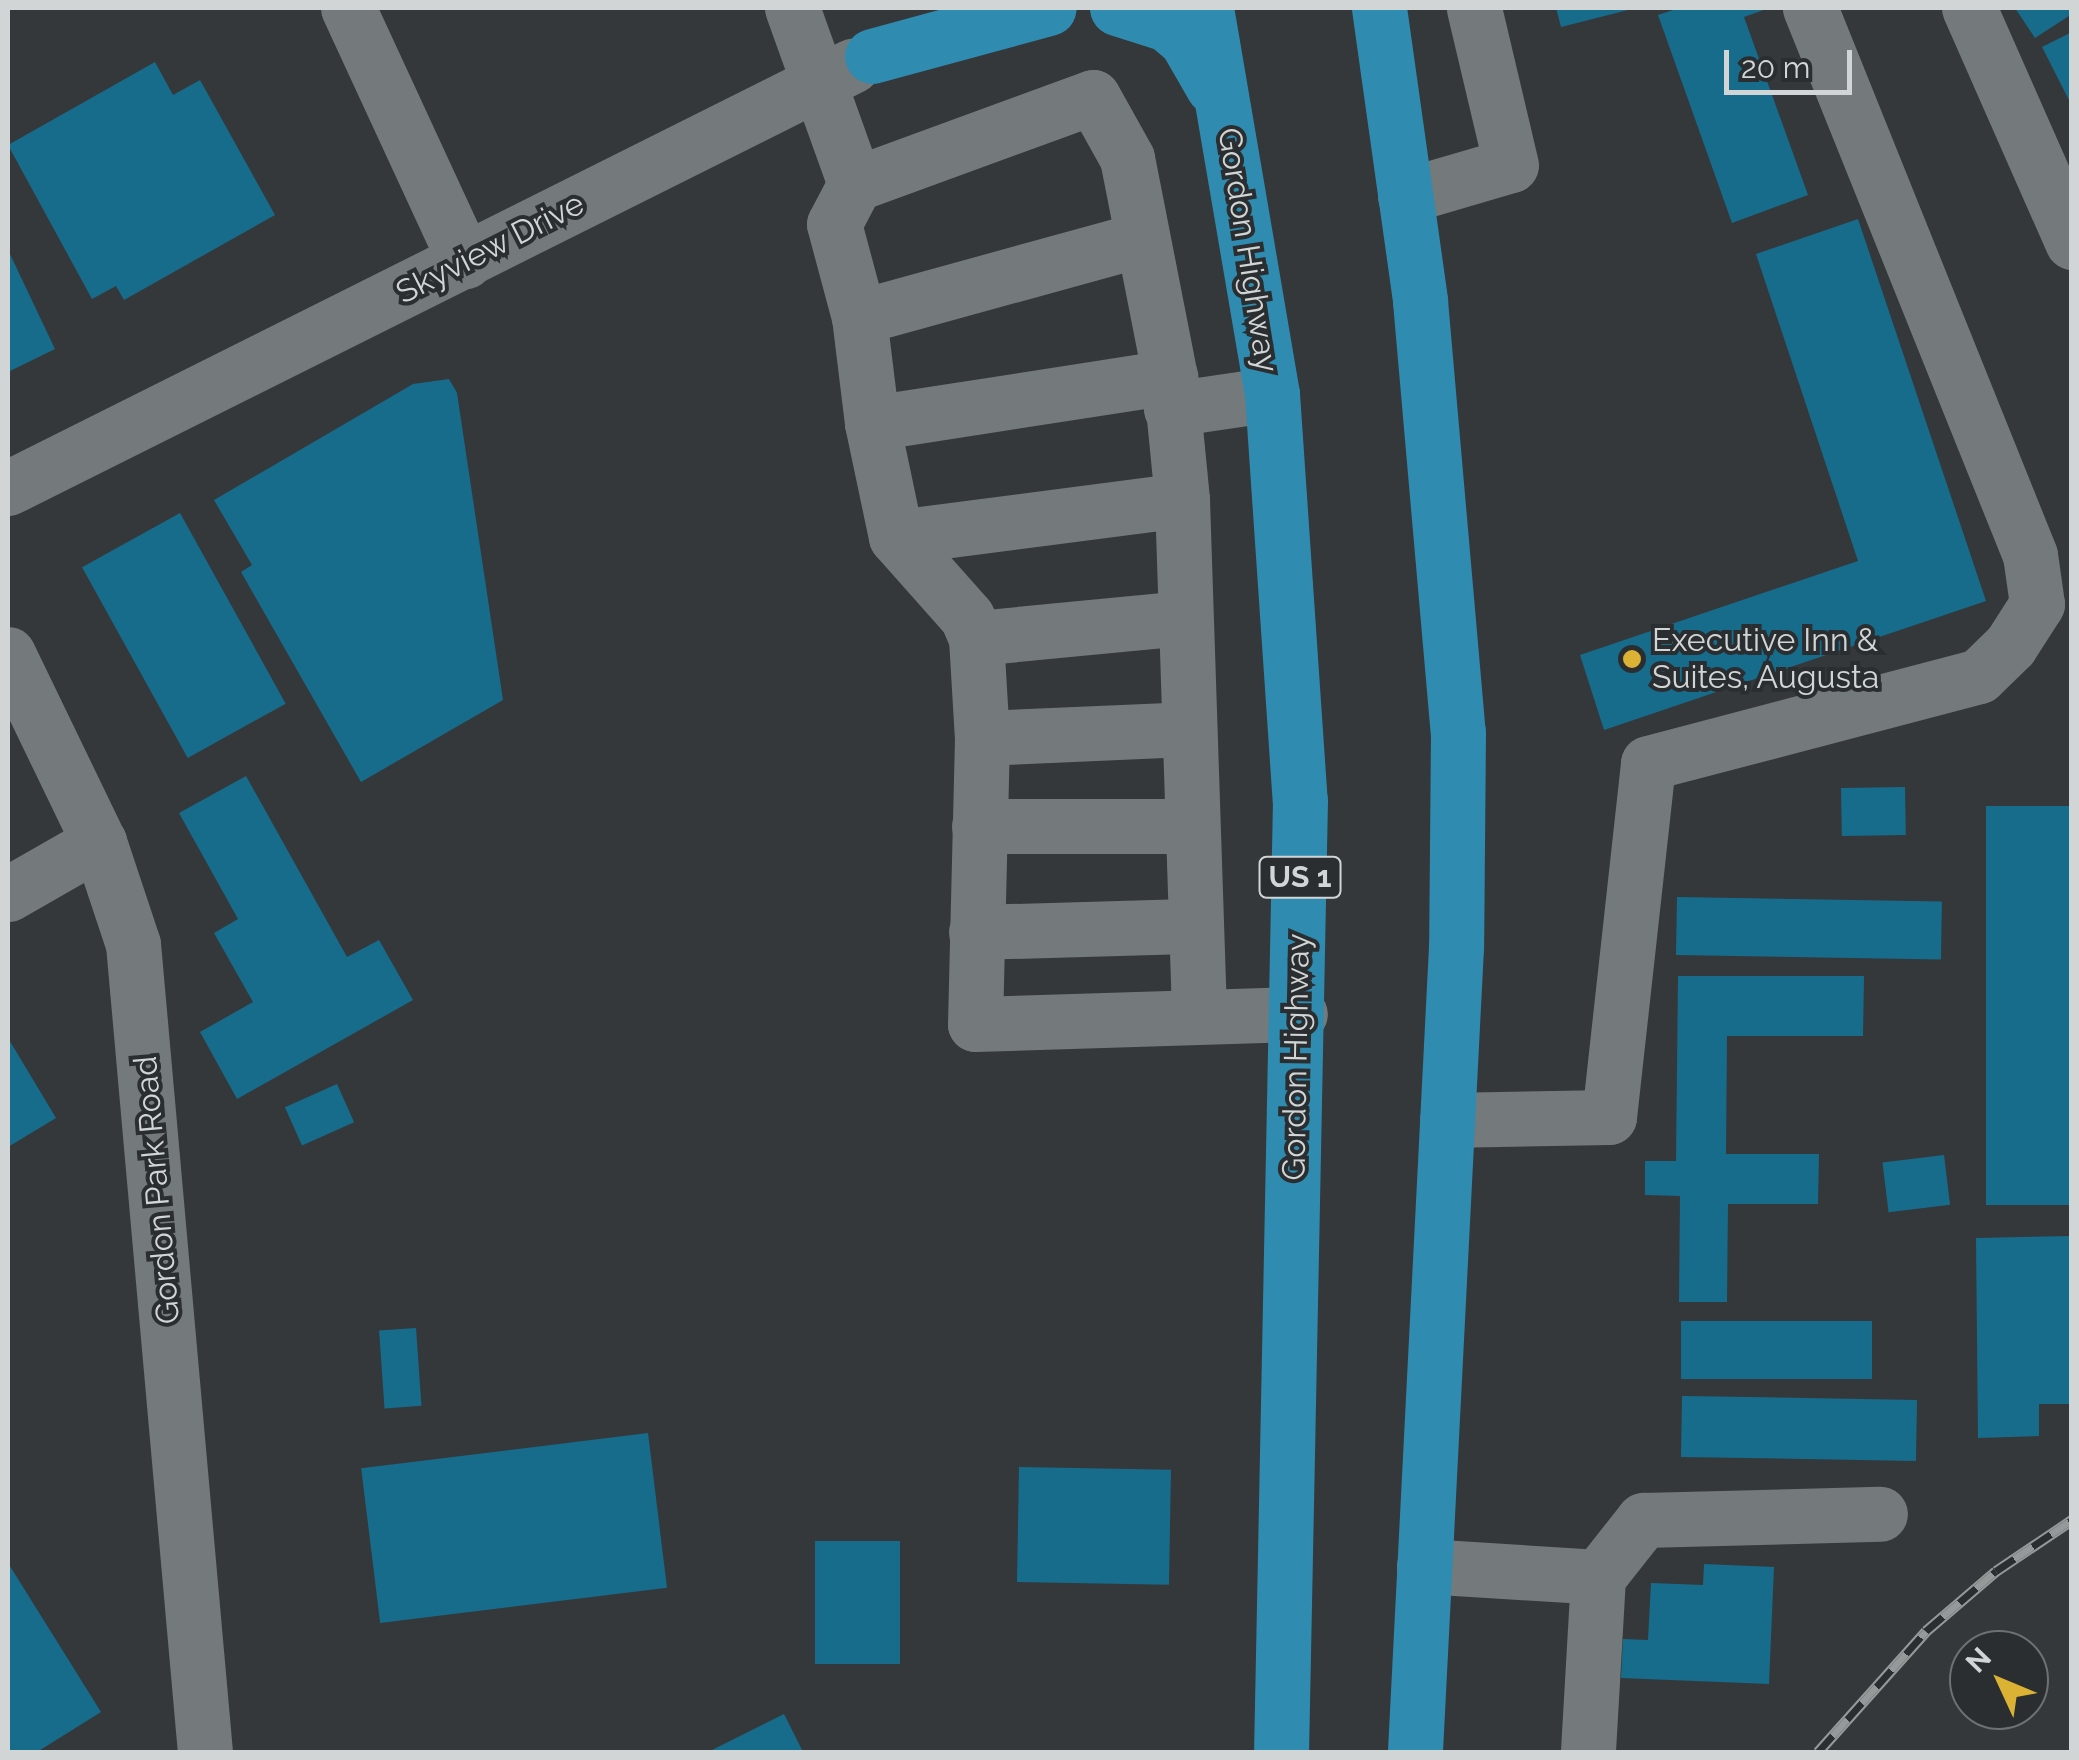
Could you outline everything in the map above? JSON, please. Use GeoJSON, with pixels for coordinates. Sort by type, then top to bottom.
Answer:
{"type":"FeatureCollection","features":[{"type":"Feature","properties":{"kind":"highway"},"geometry":{"type":"LineString","coordinates":[[872,56],[1049,8]]}},
{"type":"Feature","properties":{"kind":"highway"},"geometry":{"type":"LineString","coordinates":[[1116,8],[1167,24],[1186,40],[1224,106]]}},
{"type":"Feature","properties":{"kind":"highway","name":"Gordon Highway"},"geometry":{"type":"LineString","coordinates":[[1206,8],[1272,394],[1300,800],[1300,1014],[1281,1752]]}},
{"type":"Feature","properties":{"kind":"highway"},"geometry":{"type":"LineString","coordinates":[[1379,8],[1405,196],[1458,732],[1446,1120],[1416,1752]]}},
{"type":"Feature","properties":{"kind":"street"},"geometry":{"type":"LineString","coordinates":[[348,8],[464,260]]}},
{"type":"Feature","properties":{"kind":"street"},"geometry":{"type":"LineString","coordinates":[[792,8],[855,184]]}},
{"type":"Feature","properties":{"kind":"street","name":"Skyview Drive"},"geometry":{"type":"LineString","coordinates":[[8,488],[972,8]]}},
{"type":"Feature","properties":{"kind":"street"},"geometry":{"type":"LineString","coordinates":[[1405,196],[1511,165],[1474,8]]}},
{"type":"Feature","properties":{"kind":"street"},"geometry":{"type":"LineString","coordinates":[[1446,1120],[1609,1117],[1648,763],[1978,676],[2010,646],[2037,604],[2030,555],[1810,8]]}},
{"type":"Feature","properties":{"kind":"street"},"geometry":{"type":"LineString","coordinates":[[1970,8],[2072,242]]}},
{"type":"Feature","properties":{"kind":"street"},"geometry":{"type":"LineString","coordinates":[[1199,1012],[1186,729],[1182,500],[1170,393],[1127,158],[1093,97],[855,184],[834,224],[859,317],[872,423],[896,537],[968,617],[976,638],[982,738],[975,1024],[1199,1012],[1300,1014]]}},
{"type":"Feature","properties":{"kind":"street"},"geometry":{"type":"LineString","coordinates":[[859,317],[1139,240]]}},
{"type":"Feature","properties":{"kind":"street"},"geometry":{"type":"LineString","coordinates":[[872,423],[1170,393],[1272,394]]}},
{"type":"Feature","properties":{"kind":"street"},"geometry":{"type":"LineString","coordinates":[[896,537],[1182,500]]}},
{"type":"Feature","properties":{"kind":"street"},"geometry":{"type":"LineString","coordinates":[[976,638],[1186,618]]}},
{"type":"Feature","properties":{"kind":"street","name":"Gordon Park Road"},"geometry":{"type":"LineString","coordinates":[[8,654],[120,891],[142,1009],[206,1752]]}},
{"type":"Feature","properties":{"kind":"street"},"geometry":{"type":"LineString","coordinates":[[982,738],[1186,729]]}},
{"type":"Feature","properties":{"kind":"street"},"geometry":{"type":"LineString","coordinates":[[980,826],[1192,826]]}},
{"type":"Feature","properties":{"kind":"street"},"geometry":{"type":"LineString","coordinates":[[8,894],[100,842]]}},
{"type":"Feature","properties":{"kind":"street"},"geometry":{"type":"LineString","coordinates":[[976,932],[1196,926]]}},
{"type":"Feature","properties":{"kind":"street"},"geometry":{"type":"LineString","coordinates":[[1588,1752],[1598,1577],[1644,1520],[1880,1514]]}},
{"type":"Feature","properties":{"kind":"street"},"geometry":{"type":"LineString","coordinates":[[1424,1566],[1598,1577]]}},
{"type":"Feature","properties":{"kind":"building"},"geometry":{"type":"Polygon","coordinates":[[[1556,8],[1632,8],[1632,9],[1561,27],[1556,8]]]}},
{"type":"Feature","properties":{"kind":"building"},"geometry":{"type":"Polygon","coordinates":[[[1679,8],[1769,8],[1744,17],[1808,195],[1732,223],[1658,15],[1679,8]]]}},
{"type":"Feature","properties":{"kind":"building"},"geometry":{"type":"Polygon","coordinates":[[[2015,8],[2072,8],[2072,14],[2035,38],[2015,8]]]}},
{"type":"Feature","properties":{"kind":"building"},"geometry":{"type":"Polygon","coordinates":[[[2072,32],[2072,106],[2042,47],[2072,32]]]}},
{"type":"Feature","properties":{"kind":"building"},"geometry":{"type":"Polygon","coordinates":[[[155,62],[173,95],[200,80],[275,215],[124,300],[116,286],[92,299],[8,145],[155,62]]]}},
{"type":"Feature","properties":{"kind":"building"},"geometry":{"type":"Polygon","coordinates":[[[1858,219],[1986,601],[1604,730],[1580,655],[1858,561],[1756,254],[1858,219]]]}},
{"type":"Feature","properties":{"kind":"building"},"geometry":{"type":"Polygon","coordinates":[[[8,250],[55,349],[8,372],[8,250]]]}},
{"type":"Feature","properties":{"kind":"building"},"geometry":{"type":"Polygon","coordinates":[[[449,379],[457,393],[503,700],[361,782],[241,572],[252,565],[214,500],[413,384],[449,379]]]}},
{"type":"Feature","properties":{"kind":"building"},"geometry":{"type":"Polygon","coordinates":[[[180,513],[286,704],[188,758],[82,567],[180,513]]]}},
{"type":"Feature","properties":{"kind":"building"},"geometry":{"type":"Polygon","coordinates":[[[246,776],[347,957],[379,940],[413,1000],[237,1099],[200,1032],[253,1002],[214,933],[238,919],[179,813],[246,776]]]}},
{"type":"Feature","properties":{"kind":"building"},"geometry":{"type":"Polygon","coordinates":[[[1905,787],[1906,835],[1842,836],[1841,788],[1905,787]]]}},
{"type":"Feature","properties":{"kind":"building"},"geometry":{"type":"Polygon","coordinates":[[[1986,806],[2072,806],[2072,1205],[1986,1205],[1986,806]]]}},
{"type":"Feature","properties":{"kind":"building"},"geometry":{"type":"Polygon","coordinates":[[[1677,897],[1942,902],[1941,960],[1676,955],[1677,897]]]}},
{"type":"Feature","properties":{"kind":"building"},"geometry":{"type":"Polygon","coordinates":[[[1678,976],[1864,976],[1863,1036],[1727,1036],[1726,1154],[1819,1154],[1818,1204],[1728,1204],[1727,1302],[1679,1302],[1680,1196],[1645,1195],[1645,1161],[1676,1161],[1678,976]]]}},
{"type":"Feature","properties":{"kind":"building"},"geometry":{"type":"Polygon","coordinates":[[[8,1038],[56,1118],[8,1147],[8,1038]]]}},
{"type":"Feature","properties":{"kind":"building"},"geometry":{"type":"Polygon","coordinates":[[[337,1084],[354,1122],[302,1146],[285,1107],[337,1084]]]}},
{"type":"Feature","properties":{"kind":"building"},"geometry":{"type":"Polygon","coordinates":[[[1944,1155],[1950,1205],[1889,1212],[1882,1163],[1944,1155]]]}},
{"type":"Feature","properties":{"kind":"building"},"geometry":{"type":"Polygon","coordinates":[[[2072,1236],[2072,1404],[2039,1404],[2039,1436],[1978,1438],[1976,1238],[2072,1236]]]}},
{"type":"Feature","properties":{"kind":"building"},"geometry":{"type":"Polygon","coordinates":[[[1681,1321],[1872,1321],[1872,1379],[1681,1379],[1681,1321]]]}},
{"type":"Feature","properties":{"kind":"building"},"geometry":{"type":"Polygon","coordinates":[[[416,1328],[421,1406],[385,1408],[379,1331],[416,1328]]]}},
{"type":"Feature","properties":{"kind":"building"},"geometry":{"type":"Polygon","coordinates":[[[1682,1396],[1917,1400],[1916,1461],[1681,1457],[1682,1396]]]}},
{"type":"Feature","properties":{"kind":"building"},"geometry":{"type":"Polygon","coordinates":[[[648,1433],[667,1588],[380,1623],[361,1468],[648,1433]]]}},
{"type":"Feature","properties":{"kind":"building"},"geometry":{"type":"Polygon","coordinates":[[[1019,1467],[1171,1470],[1169,1585],[1017,1582],[1019,1467]]]}},
{"type":"Feature","properties":{"kind":"building"},"geometry":{"type":"Polygon","coordinates":[[[815,1541],[900,1541],[900,1664],[815,1664],[815,1541]]]}},
{"type":"Feature","properties":{"kind":"building"},"geometry":{"type":"Polygon","coordinates":[[[8,1563],[101,1712],[37,1752],[8,1752],[8,1563]]]}},
{"type":"Feature","properties":{"kind":"building"},"geometry":{"type":"Polygon","coordinates":[[[1704,1564],[1774,1567],[1769,1684],[1621,1678],[1623,1639],[1648,1640],[1651,1583],[1703,1585],[1704,1564]]]}},
{"type":"Feature","properties":{"kind":"building"},"geometry":{"type":"Polygon","coordinates":[[[784,1714],[803,1752],[708,1752],[784,1714]]]}},
{"type":"Feature","properties":{"kind":"railway"},"geometry":{"type":"LineString","coordinates":[[1818,1752],[1926,1631],[1996,1571],[2072,1520]]}},
{"type":"Feature","properties":{"kind":"place","name":"Executive Inn & Suites, Augusta"},"geometry":{"type":"Point","coordinates":[1632,659]}}]}
